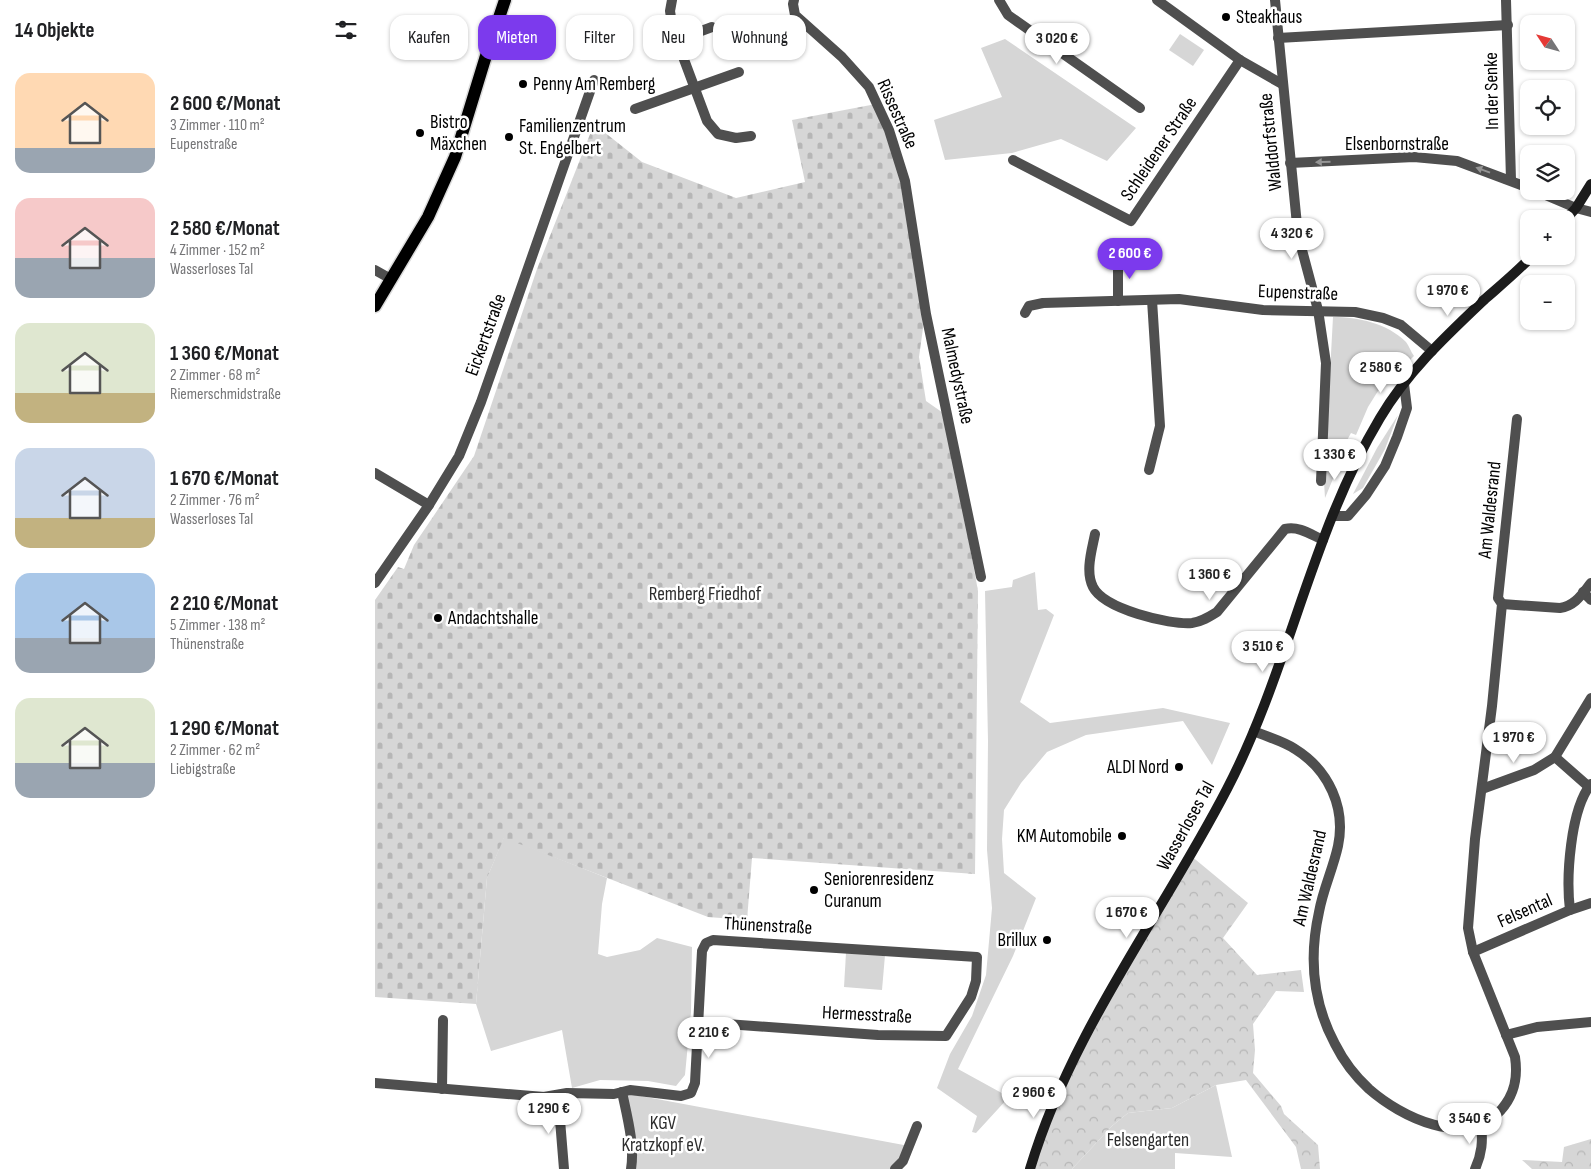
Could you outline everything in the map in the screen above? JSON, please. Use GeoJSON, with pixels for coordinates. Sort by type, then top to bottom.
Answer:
{"type":"FeatureCollection","features":[{"type":"Feature","properties":{"kind":"main road"},"geometry":{"type":"LineString","coordinates":[[375,306],[428,216],[455,157],[505,0]]}},
{"type":"Feature","properties":{"kind":"main road"},"geometry":{"type":"LineString","coordinates":[[1575,208],[1591,184]]}},
{"type":"Feature","properties":{"kind":"main road","name":"Wasserloses Tal"},"geometry":{"type":"LineString","coordinates":[[1031,1169],[1038,1144],[1076,1056],[1228,788],[1254,731],[1283,656],[1323,540],[1359,457],[1372,433],[1403,384],[1432,352],[1523,265]]}},
{"type":"Feature","properties":{"kind":"street"},"geometry":{"type":"LineString","coordinates":[[671,15],[672,0]]}},
{"type":"Feature","properties":{"kind":"street","name":"Rissestraße"},"geometry":{"type":"LineString","coordinates":[[794,0],[795,15],[842,56],[869,87],[889,130],[905,181]]}},
{"type":"Feature","properties":{"kind":"street"},"geometry":{"type":"LineString","coordinates":[[999,0],[1007,15],[1140,108]]}},
{"type":"Feature","properties":{"kind":"street"},"geometry":{"type":"LineString","coordinates":[[1157,0],[1240,60],[1282,84]]}},
{"type":"Feature","properties":{"kind":"street","name":"Walddorfstraße"},"geometry":{"type":"LineString","coordinates":[[1275,0],[1298,235],[1318,310],[1326,363],[1321,482]]}},
{"type":"Feature","properties":{"kind":"street","name":"In der Senke"},"geometry":{"type":"LineString","coordinates":[[1506,0],[1511,180]]}},
{"type":"Feature","properties":{"kind":"street"},"geometry":{"type":"LineString","coordinates":[[1278,38],[1508,25]]}},
{"type":"Feature","properties":{"kind":"street"},"geometry":{"type":"LineString","coordinates":[[703,30],[712,27]]}},
{"type":"Feature","properties":{"kind":"street"},"geometry":{"type":"LineString","coordinates":[[684,60],[707,121],[718,134],[735,138],[751,136]]}},
{"type":"Feature","properties":{"kind":"street","name":"Schleidener Straße"},"geometry":{"type":"LineString","coordinates":[[1013,160],[1131,221],[1240,60]]}},
{"type":"Feature","properties":{"kind":"street"},"geometry":{"type":"LineString","coordinates":[[635,109],[739,72]]}},
{"type":"Feature","properties":{"kind":"street","name":"Eickertstraße"},"geometry":{"type":"LineString","coordinates":[[375,583],[459,456],[481,402],[594,80]]}},
{"type":"Feature","properties":{"kind":"street","name":"Elsenbornstraße"},"geometry":{"type":"LineString","coordinates":[[1290,163],[1414,157],[1448,160],[1457,161],[1520,184]]}},
{"type":"Feature","properties":{"kind":"street","name":"Malmedystraße"},"geometry":{"type":"LineString","coordinates":[[905,181],[926,314],[981,577]]}},
{"type":"Feature","properties":{"kind":"street"},"geometry":{"type":"LineString","coordinates":[[1557,200],[1575,208],[1591,212]]}},
{"type":"Feature","properties":{"kind":"street"},"geometry":{"type":"LineString","coordinates":[[1118,259],[1118,301]]}},
{"type":"Feature","properties":{"kind":"street"},"geometry":{"type":"LineString","coordinates":[[375,270],[391,279]]}},
{"type":"Feature","properties":{"kind":"street","name":"Eupenstraße"},"geometry":{"type":"LineString","coordinates":[[1025,313],[1029,306],[1043,303],[1179,299],[1263,310],[1355,312],[1383,318],[1401,325],[1432,352]]}},
{"type":"Feature","properties":{"kind":"street"},"geometry":{"type":"LineString","coordinates":[[1149,470],[1159,426],[1152,300]]}},
{"type":"Feature","properties":{"kind":"street"},"geometry":{"type":"LineString","coordinates":[[1333,516],[1348,516],[1366,495],[1385,466],[1407,408],[1403,384]]}},
{"type":"Feature","properties":{"kind":"street","name":"Am Waldesrand"},"geometry":{"type":"LineString","coordinates":[[1254,731],[1294,748],[1310,760],[1331,788],[1338,804],[1341,827],[1338,845],[1319,909],[1315,929],[1313,965],[1321,1012],[1335,1044],[1351,1068],[1369,1088],[1401,1112],[1450,1128],[1465,1128],[1481,1124],[1498,1113],[1505,1105],[1515,1086],[1517,1074],[1515,1058],[1473,952],[1468,928],[1475,839],[1503,604],[1498,598],[1517,420]]}},
{"type":"Feature","properties":{"kind":"street"},"geometry":{"type":"LineString","coordinates":[[1321,456],[1335,456]]}},
{"type":"Feature","properties":{"kind":"street"},"geometry":{"type":"LineString","coordinates":[[375,473],[429,504]]}},
{"type":"Feature","properties":{"kind":"street"},"geometry":{"type":"LineString","coordinates":[[1095,534],[1090,574],[1094,588],[1101,596],[1109,603],[1124,609],[1166,620],[1193,623],[1206,619],[1217,612],[1285,529],[1301,529],[1323,540]]}},
{"type":"Feature","properties":{"kind":"street"},"geometry":{"type":"LineString","coordinates":[[1503,604],[1568,607],[1587,596],[1591,583]]}},
{"type":"Feature","properties":{"kind":"street"},"geometry":{"type":"LineString","coordinates":[[1482,789],[1534,770],[1555,757],[1591,698]]}},
{"type":"Feature","properties":{"kind":"street"},"geometry":{"type":"LineString","coordinates":[[1555,757],[1590,786],[1581,803],[1574,824],[1568,894],[1570,910]]}},
{"type":"Feature","properties":{"kind":"street","name":"Felsental"},"geometry":{"type":"LineString","coordinates":[[1473,952],[1570,910],[1591,903]]}},
{"type":"Feature","properties":{"kind":"street","name":"Thünenstraße"},"geometry":{"type":"LineString","coordinates":[[375,1083],[544,1097],[567,1093],[614,1094],[631,1090],[681,1096],[691,1093],[695,1083],[702,951],[706,943],[713,940],[977,957]]}},
{"type":"Feature","properties":{"kind":"street","name":"Hermesstraße"},"geometry":{"type":"LineString","coordinates":[[699,1022],[878,1035],[945,1036],[971,997],[976,982],[977,957]]}},
{"type":"Feature","properties":{"kind":"street"},"geometry":{"type":"LineString","coordinates":[[442,1089],[443,1020]]}},
{"type":"Feature","properties":{"kind":"street"},"geometry":{"type":"LineString","coordinates":[[1506,1035],[1537,1027],[1591,1022]]}},
{"type":"Feature","properties":{"kind":"street"},"geometry":{"type":"LineString","coordinates":[[623,1092],[632,1161],[631,1169]]}},
{"type":"Feature","properties":{"kind":"street"},"geometry":{"type":"LineString","coordinates":[[544,1097],[560,1120],[564,1169]]}},
{"type":"Feature","properties":{"kind":"street"},"geometry":{"type":"LineString","coordinates":[[1475,1169],[1480,1157],[1483,1141],[1481,1124]]}},
{"type":"Feature","properties":{"kind":"street"},"geometry":{"type":"LineString","coordinates":[[895,1169],[903,1162],[917,1126]]}},
{"type":"Feature","properties":{"kind":"green space"},"geometry":{"type":"Polygon","coordinates":[[[1180,34],[1204,50],[1193,66],[1169,50],[1180,34]]]}},
{"type":"Feature","properties":{"kind":"green space"},"geometry":{"type":"Polygon","coordinates":[[[1005,39],[1136,128],[1107,161],[1061,139],[1012,153],[945,160],[934,120],[1002,97],[981,48],[1005,39]]]}},
{"type":"Feature","properties":{"kind":"green space","name":"Remberg Friedhof"},"geometry":{"type":"Polygon","coordinates":[[[876,104],[905,181],[925,314],[919,357],[926,401],[946,415],[978,591],[975,874],[752,858],[747,920],[708,917],[504,838],[487,878],[476,1004],[375,997],[375,600],[398,567],[404,569],[414,545],[474,456],[537,269],[594,124],[642,162],[736,198],[805,182],[792,120],[876,104]]]}},
{"type":"Feature","properties":{"kind":"green space"},"geometry":{"type":"Polygon","coordinates":[[[1333,317],[1372,322],[1390,330],[1406,342],[1414,356],[1378,391],[1368,407],[1356,435],[1351,433],[1345,444],[1349,448],[1325,498],[1323,466],[1337,461],[1338,454],[1328,452],[1326,447],[1333,317]]]}},
{"type":"Feature","properties":{"kind":"green space"},"geometry":{"type":"Polygon","coordinates":[[[1398,415],[1385,449],[1363,488],[1353,494],[1377,448],[1398,415]]]}},
{"type":"Feature","properties":{"kind":"green space"},"geometry":{"type":"Polygon","coordinates":[[[1035,572],[1038,610],[1046,609],[1054,615],[1020,702],[1050,723],[1163,708],[1230,723],[1212,765],[1183,721],[1086,735],[1047,752],[1021,783],[1004,810],[1002,839],[1004,873],[1036,898],[1013,956],[958,1069],[1009,1097],[976,1133],[972,1132],[977,1116],[937,1088],[950,1054],[972,1016],[986,975],[992,908],[987,850],[988,741],[985,591],[1012,587],[1013,580],[1035,572]]]}},
{"type":"Feature","properties":{"kind":"green space"},"geometry":{"type":"Polygon","coordinates":[[[504,837],[607,878],[602,904],[598,954],[607,957],[640,950],[657,938],[692,947],[691,1012],[685,1075],[676,1086],[648,1081],[600,1080],[572,1088],[562,1030],[491,1051],[476,1004],[487,878],[504,837]]]}},
{"type":"Feature","properties":{"kind":"green space"},"geometry":{"type":"Polygon","coordinates":[[[1190,855],[1248,903],[1223,938],[1257,975],[1301,970],[1304,992],[1276,991],[1253,1024],[1255,1050],[1253,1073],[1281,1106],[1284,1114],[1318,1145],[1320,1169],[1301,1169],[1296,1147],[1246,1080],[1216,1085],[1172,1108],[1128,1113],[1112,1126],[1072,1169],[1030,1169],[1076,1056],[1190,855]]]}},
{"type":"Feature","properties":{"kind":"green space"},"geometry":{"type":"Polygon","coordinates":[[[846,953],[885,955],[882,990],[844,987],[846,953]]]}},
{"type":"Feature","properties":{"kind":"green space","name":"Felsengarten"},"geometry":{"type":"Polygon","coordinates":[[[1216,1085],[1232,1157],[1175,1153],[1175,1169],[1072,1169],[1112,1126],[1128,1113],[1172,1108],[1216,1085]]]}},
{"type":"Feature","properties":{"kind":"green space","name":"KGV Kratzkopf eV."},"geometry":{"type":"Polygon","coordinates":[[[622,1092],[909,1146],[895,1169],[631,1169],[622,1092]]]}},
{"type":"Feature","properties":{"kind":"green space"},"geometry":{"type":"Polygon","coordinates":[[[1591,1139],[1591,1169],[1532,1169],[1522,1160],[1562,1162],[1564,1147],[1591,1139]]]}},
{"type":"Feature","properties":{"kind":"place","name":"Steakhaus"},"geometry":{"type":"Point","coordinates":[1226,17]}},
{"type":"Feature","properties":{"kind":"place","name":"Penny Am Remberg"},"geometry":{"type":"Point","coordinates":[523,84]}},
{"type":"Feature","properties":{"kind":"place","name":"Bistro Mäxchen"},"geometry":{"type":"Point","coordinates":[420,133]}},
{"type":"Feature","properties":{"kind":"place","name":"Familienzentrum St. Engelbert"},"geometry":{"type":"Point","coordinates":[509,137]}},
{"type":"Feature","properties":{"kind":"place","name":"Andachtshalle"},"geometry":{"type":"Point","coordinates":[438,618]}},
{"type":"Feature","properties":{"kind":"place","name":"ALDI Nord"},"geometry":{"type":"Point","coordinates":[1179,767]}},
{"type":"Feature","properties":{"kind":"place","name":"KM Automobile"},"geometry":{"type":"Point","coordinates":[1122,836]}},
{"type":"Feature","properties":{"kind":"place","name":"Seniorenresidenz Curanum"},"geometry":{"type":"Point","coordinates":[814,890]}},
{"type":"Feature","properties":{"kind":"place","name":"Brillux"},"geometry":{"type":"Point","coordinates":[1047,940]}}]}
